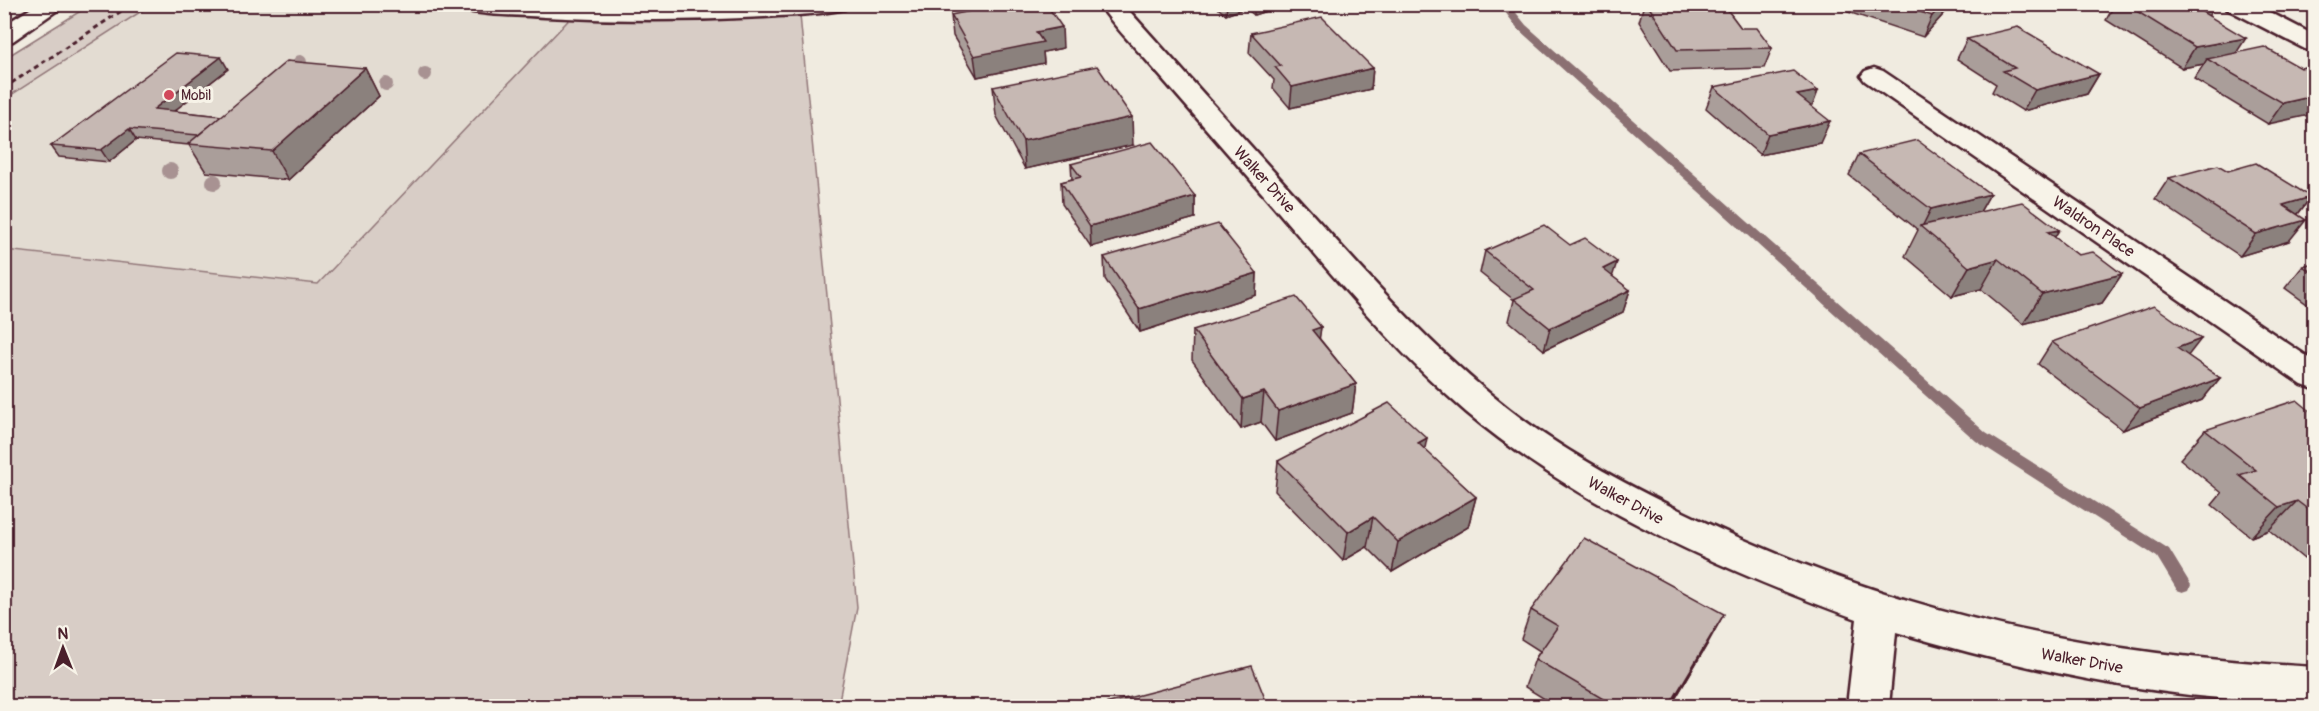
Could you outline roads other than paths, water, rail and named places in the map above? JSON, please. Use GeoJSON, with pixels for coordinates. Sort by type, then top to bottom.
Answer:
{"type":"FeatureCollection","features":[{"type":"Feature","properties":{"kind":"street"},"geometry":{"type":"LineString","coordinates":[[4,36],[55,4]]}},
{"type":"Feature","properties":{"kind":"street"},"geometry":{"type":"LineString","coordinates":[[467,4],[548,11],[650,14],[837,4]]}},
{"type":"Feature","properties":{"kind":"street","name":"Walker Drive"},"geometry":{"type":"LineString","coordinates":[[1110,4],[1392,320],[1441,370],[1486,410],[1566,466],[1673,525],[1737,556],[1878,612],[1968,636],[2115,666],[2192,677],[2314,685]]}},
{"type":"Feature","properties":{"kind":"street"},"geometry":{"type":"LineString","coordinates":[[2235,4],[2314,45]]}},
{"type":"Feature","properties":{"kind":"street","name":"Waldron Place"},"geometry":{"type":"LineString","coordinates":[[1874,76],[2314,377]]}},
{"type":"Feature","properties":{"kind":"street"},"geometry":{"type":"LineString","coordinates":[[1868,706],[1878,612]]}},
{"type":"Feature","properties":{"kind":"waterway"},"geometry":{"type":"LineString","coordinates":[[1503,4],[1522,27],[1981,437],[2163,553],[2183,585]]}},
{"type":"Feature","properties":{"kind":"place","name":"Mobil"},"geometry":{"type":"Point","coordinates":[169,95]}}]}
